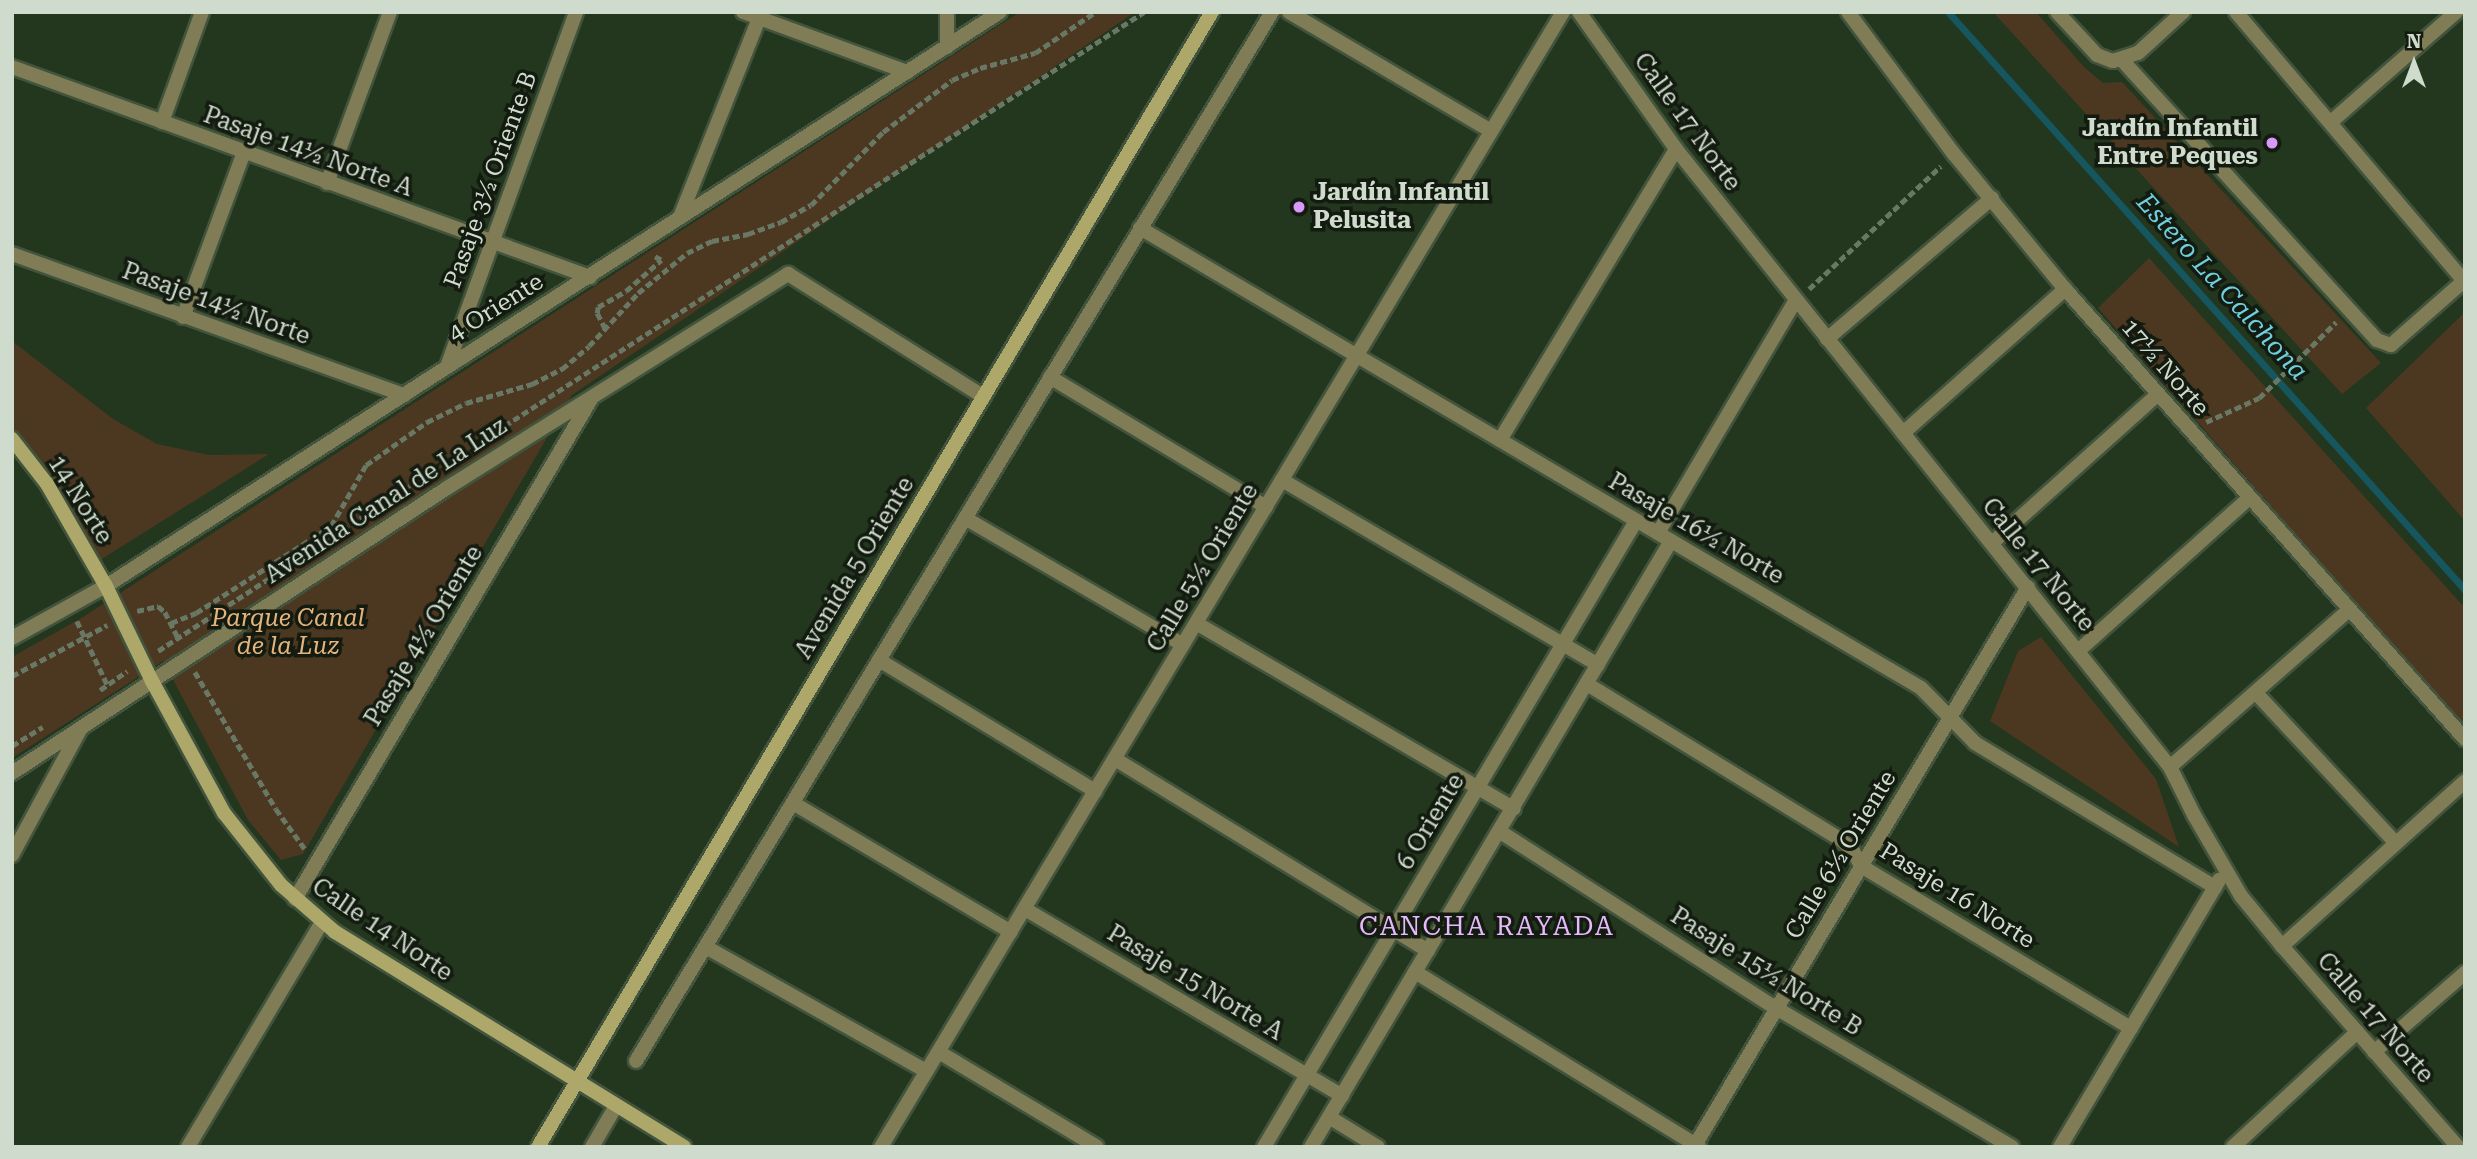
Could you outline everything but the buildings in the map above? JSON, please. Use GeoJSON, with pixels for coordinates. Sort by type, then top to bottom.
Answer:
{"type":"FeatureCollection","features":[{"type":"Feature","properties":{"kind":"street"},"geometry":{"type":"LineString","coordinates":[[162,122],[202,12]]}},
{"type":"Feature","properties":{"kind":"street"},"geometry":{"type":"LineString","coordinates":[[327,183],[390,12]]}},
{"type":"Feature","properties":{"kind":"street","name":"Pasaje 3½ Oriente B"},"geometry":{"type":"LineString","coordinates":[[448,364],[576,12]]}},
{"type":"Feature","properties":{"kind":"street"},"geometry":{"type":"LineString","coordinates":[[743,12],[907,72]]}},
{"type":"Feature","properties":{"kind":"street"},"geometry":{"type":"LineString","coordinates":[[947,12],[947,47]]}},
{"type":"Feature","properties":{"kind":"street","name":"4 Oriente"},"geometry":{"type":"LineString","coordinates":[[12,638],[106,586],[1000,12]]}},
{"type":"Feature","properties":{"kind":"street","name":"Avenida 5 Oriente"},"geometry":{"type":"LineString","coordinates":[[538,1147],[1212,12]]}},
{"type":"Feature","properties":{"kind":"street"},"geometry":{"type":"LineString","coordinates":[[636,1061],[1272,12]]}},
{"type":"Feature","properties":{"kind":"street"},"geometry":{"type":"LineString","coordinates":[[1289,12],[1491,131]]}},
{"type":"Feature","properties":{"kind":"street","name":"Calle 5½ Oriente"},"geometry":{"type":"LineString","coordinates":[[881,1147],[1563,12]]}},
{"type":"Feature","properties":{"kind":"street","name":"Calle 17 Norte"},"geometry":{"type":"LineString","coordinates":[[1579,12],[1676,149],[2170,767],[2225,870],[2281,946],[2458,1147]]}},
{"type":"Feature","properties":{"kind":"street","name":"17½ Norte"},"geometry":{"type":"LineString","coordinates":[[1848,12],[1954,154],[2065,289],[2465,739]]}},
{"type":"Feature","properties":{"kind":"street"},"geometry":{"type":"LineString","coordinates":[[2057,12],[2097,55],[2118,60],[2376,340],[2391,345],[2464,281],[2236,12]]}},
{"type":"Feature","properties":{"kind":"street"},"geometry":{"type":"LineString","coordinates":[[2118,60],[2138,52],[2183,12]]}},
{"type":"Feature","properties":{"kind":"street"},"geometry":{"type":"LineString","coordinates":[[2331,122],[2456,12]]}},
{"type":"Feature","properties":{"kind":"street"},"geometry":{"type":"LineString","coordinates":[[680,217],[759,18]]}},
{"type":"Feature","properties":{"kind":"street","name":"Pasaje 14½ Norte A"},"geometry":{"type":"LineString","coordinates":[[12,67],[493,244],[590,277]]}},
{"type":"Feature","properties":{"kind":"street"},"geometry":{"type":"LineString","coordinates":[[1500,440],[1676,149]]}},
{"type":"Feature","properties":{"kind":"street"},"geometry":{"type":"LineString","coordinates":[[183,317],[244,152]]}},
{"type":"Feature","properties":{"kind":"street"},"geometry":{"type":"LineString","coordinates":[[1827,339],[1992,198]]}},
{"type":"Feature","properties":{"kind":"street","name":"Pasaje 16½ Norte"},"geometry":{"type":"LineString","coordinates":[[1140,228],[1921,688],[1975,743],[2215,887]]}},
{"type":"Feature","properties":{"kind":"street","name":"Pasaje 14½ Norte"},"geometry":{"type":"LineString","coordinates":[[12,254],[404,395]]}},
{"type":"Feature","properties":{"kind":"street","name":"Avenida Canal de La Luz"},"geometry":{"type":"LineString","coordinates":[[12,773],[116,702],[788,274],[984,397]]}},
{"type":"Feature","properties":{"kind":"street"},"geometry":{"type":"LineString","coordinates":[[1903,433],[2065,289]]}},
{"type":"Feature","properties":{"kind":"street"},"geometry":{"type":"LineString","coordinates":[[1311,1147],[1598,665],[1795,301]]}},
{"type":"Feature","properties":{"kind":"street"},"geometry":{"type":"LineString","coordinates":[[1050,377],[1266,507]]}},
{"type":"Feature","properties":{"kind":"street"},"geometry":{"type":"LineString","coordinates":[[1992,543],[2158,394]]}},
{"type":"Feature","properties":{"kind":"street","name":"Pasaje 4½ Oriente"},"geometry":{"type":"LineString","coordinates":[[295,899],[593,396]]}},
{"type":"Feature","properties":{"kind":"street","name":"14 Norte"},"geometry":{"type":"LineString","coordinates":[[12,439],[47,484],[106,586]]}},
{"type":"Feature","properties":{"kind":"street"},"geometry":{"type":"LineString","coordinates":[[1282,480],[1598,665]]}},
{"type":"Feature","properties":{"kind":"street"},"geometry":{"type":"LineString","coordinates":[[2078,651],[2249,498]]}},
{"type":"Feature","properties":{"kind":"street"},"geometry":{"type":"LineString","coordinates":[[965,518],[1183,645]]}},
{"type":"Feature","properties":{"kind":"street","name":"6 Oriente"},"geometry":{"type":"LineString","coordinates":[[1264,1147],[1636,521]]}},
{"type":"Feature","properties":{"kind":"street","name":"Calle 14 Norte"},"geometry":{"type":"LineString","coordinates":[[106,586],[152,681],[225,813],[256,857],[295,899],[322,922],[684,1147]]}},
{"type":"Feature","properties":{"kind":"street","name":"Calle 6½ Oriente"},"geometry":{"type":"LineString","coordinates":[[1696,1146],[2028,587]]}},
{"type":"Feature","properties":{"kind":"street"},"geometry":{"type":"LineString","coordinates":[[2170,767],[2349,611]]}},
{"type":"Feature","properties":{"kind":"street"},"geometry":{"type":"LineString","coordinates":[[1196,623],[1514,809]]}},
{"type":"Feature","properties":{"kind":"street"},"geometry":{"type":"LineString","coordinates":[[879,660],[1096,791]]}},
{"type":"Feature","properties":{"kind":"street","name":"Pasaje 16 Norte"},"geometry":{"type":"LineString","coordinates":[[1587,684],[1840,839],[1852,849],[1861,866],[2131,1028]]}},
{"type":"Feature","properties":{"kind":"street"},"geometry":{"type":"LineString","coordinates":[[2256,693],[2396,843]]}},
{"type":"Feature","properties":{"kind":"street"},"geometry":{"type":"LineString","coordinates":[[12,855],[82,726]]}},
{"type":"Feature","properties":{"kind":"street"},"geometry":{"type":"LineString","coordinates":[[1115,759],[1428,951]]}},
{"type":"Feature","properties":{"kind":"street"},"geometry":{"type":"LineString","coordinates":[[2281,946],[2465,781]]}},
{"type":"Feature","properties":{"kind":"street"},"geometry":{"type":"LineString","coordinates":[[793,803],[1011,932]]}},
{"type":"Feature","properties":{"kind":"street","name":"Pasaje 15½ Norte B"},"geometry":{"type":"LineString","coordinates":[[1499,831],[1776,1008],[2012,1147]]}},
{"type":"Feature","properties":{"kind":"street"},"geometry":{"type":"LineString","coordinates":[[2060,1147],[2225,870]]}},
{"type":"Feature","properties":{"kind":"street","name":"Pasaje 15 Norte A"},"geometry":{"type":"LineString","coordinates":[[1025,909],[1342,1096]]}},
{"type":"Feature","properties":{"kind":"street"},"geometry":{"type":"LineString","coordinates":[[188,1147],[322,922]]}},
{"type":"Feature","properties":{"kind":"street"},"geometry":{"type":"LineString","coordinates":[[706,947],[926,1071]]}},
{"type":"Feature","properties":{"kind":"street"},"geometry":{"type":"LineString","coordinates":[[1415,972],[1696,1146]]}},
{"type":"Feature","properties":{"kind":"street"},"geometry":{"type":"LineString","coordinates":[[2374,1052],[2465,973]]}},
{"type":"Feature","properties":{"kind":"street"},"geometry":{"type":"LineString","coordinates":[[2233,1147],[2357,1032]]}},
{"type":"Feature","properties":{"kind":"street"},"geometry":{"type":"LineString","coordinates":[[939,1052],[1097,1147]]}},
{"type":"Feature","properties":{"kind":"street"},"geometry":{"type":"LineString","coordinates":[[592,1147],[616,1106]]}},
{"type":"Feature","properties":{"kind":"street"},"geometry":{"type":"LineString","coordinates":[[1329,1117],[1378,1147]]}},
{"type":"Feature","properties":{"kind":"path"},"geometry":{"type":"LineString","coordinates":[[1081,12],[1084,19]]}},
{"type":"Feature","properties":{"kind":"path"},"geometry":{"type":"LineString","coordinates":[[170,623],[196,613],[331,526],[366,465],[427,422],[466,403],[532,384],[562,369],[605,329],[638,293],[687,253],[712,240],[748,234],[781,222],[811,205],[883,132],[952,80],[980,68],[1035,53],[1095,12]]}},
{"type":"Feature","properties":{"kind":"path"},"geometry":{"type":"LineString","coordinates":[[466,451],[1144,12]]}},
{"type":"Feature","properties":{"kind":"path"},"geometry":{"type":"LineString","coordinates":[[1795,301],[1954,154]]}},
{"type":"Feature","properties":{"kind":"path"},"geometry":{"type":"LineString","coordinates":[[605,329],[597,313],[598,307],[626,291],[662,260],[658,256],[646,262]]}},
{"type":"Feature","properties":{"kind":"path"},"geometry":{"type":"LineString","coordinates":[[2190,430],[2266,392],[2349,309]]}},
{"type":"Feature","properties":{"kind":"path"},"geometry":{"type":"LineString","coordinates":[[96,692],[421,479]]}},
{"type":"Feature","properties":{"kind":"path"},"geometry":{"type":"LineString","coordinates":[[69,606],[116,702]]}},
{"type":"Feature","properties":{"kind":"path"},"geometry":{"type":"LineString","coordinates":[[12,676],[122,617],[148,606],[158,606],[165,612],[204,692],[269,798],[316,864]]}},
{"type":"Feature","properties":{"kind":"path"},"geometry":{"type":"LineString","coordinates":[[12,746],[53,721]]}},
{"type":"Feature","properties":{"kind":"green space","name":"Parque Canal de la Luz"},"geometry":{"type":"Polygon","coordinates":[[[1020,12],[1135,12],[572,395],[303,854],[281,860],[248,820],[163,661],[12,758],[12,657],[83,617],[1020,12]]]}},
{"type":"Feature","properties":{"kind":"green space"},"geometry":{"type":"Polygon","coordinates":[[[1993,12],[2036,12],[2084,67],[2103,83],[2122,82],[2381,363],[2342,394],[1993,12]]]}},
{"type":"Feature","properties":{"kind":"green space"},"geometry":{"type":"Polygon","coordinates":[[[2149,258],[2465,608],[2465,728],[2098,308],[2149,258]]]}},
{"type":"Feature","properties":{"kind":"green space"},"geometry":{"type":"Polygon","coordinates":[[[2465,312],[2465,521],[2366,408],[2465,312]]]}},
{"type":"Feature","properties":{"kind":"green space"},"geometry":{"type":"Polygon","coordinates":[[[12,341],[113,419],[157,444],[209,455],[269,454],[89,567],[12,435],[12,341]]]}},
{"type":"Feature","properties":{"kind":"green space"},"geometry":{"type":"Polygon","coordinates":[[[2041,637],[2156,779],[2179,847],[1990,721],[2018,651],[2041,637]]]}},
{"type":"Feature","properties":{"kind":"waterway","name":"Estero La Calchona"},"geometry":{"type":"LineString","coordinates":[[1948,12],[2465,590]]}},
{"type":"Feature","properties":{"kind":"place","name":"Jardín Infantil Entre Peques"},"geometry":{"type":"Point","coordinates":[2272,143]}},
{"type":"Feature","properties":{"kind":"place","name":"Jardín Infantil Pelusita"},"geometry":{"type":"Point","coordinates":[1299,207]}},
{"type":"Feature","properties":{"kind":"district","name":"CANCHA RAYADA"},"geometry":{"type":"Point","coordinates":[1487,927]}}]}
